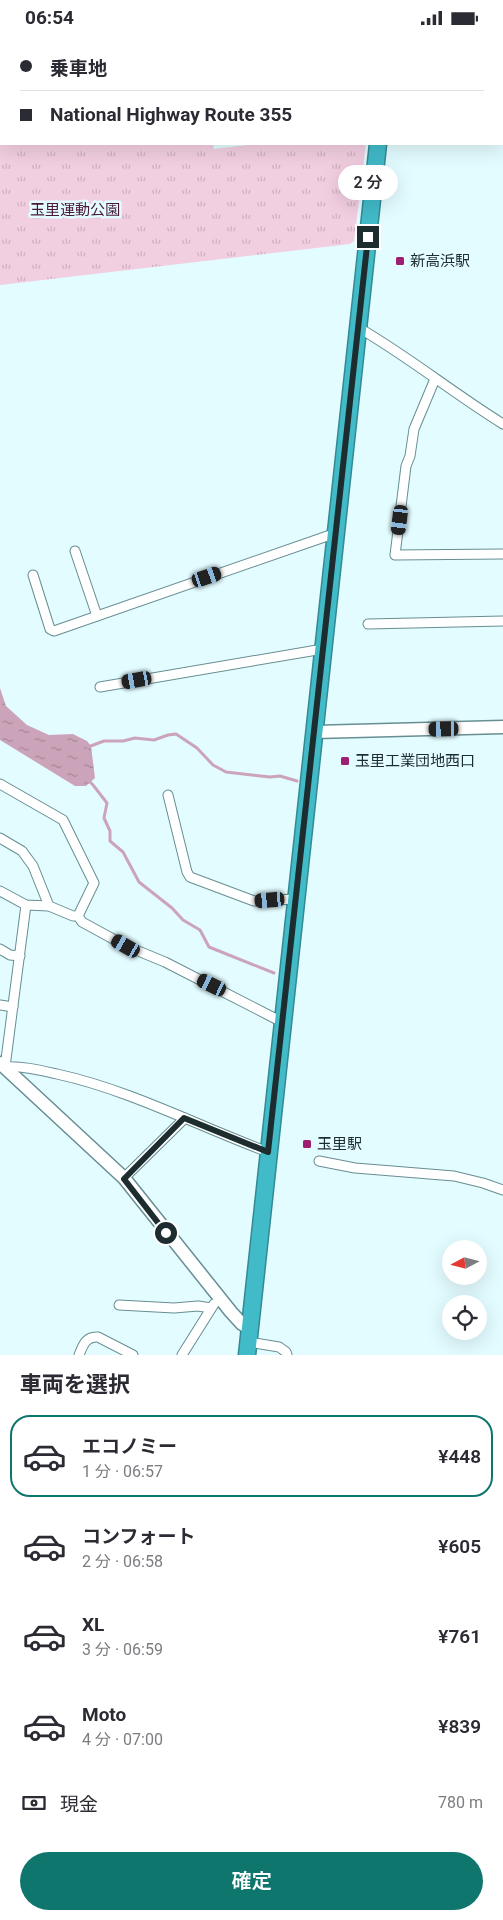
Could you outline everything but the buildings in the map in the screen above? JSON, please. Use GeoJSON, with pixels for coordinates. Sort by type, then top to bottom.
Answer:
{"type":"FeatureCollection","features":[{"type":"Feature","properties":{"kind":"highway"},"geometry":{"type":"LineString","coordinates":[[249,1342],[378,145]]}},
{"type":"Feature","properties":{"kind":"street"},"geometry":{"type":"LineString","coordinates":[[358,328],[395,349],[435,379],[503,423]]}},
{"type":"Feature","properties":{"kind":"street"},"geometry":{"type":"LineString","coordinates":[[435,379],[414,429],[410,455],[406,466],[396,555],[503,554]]}},
{"type":"Feature","properties":{"kind":"street"},"geometry":{"type":"LineString","coordinates":[[33,575],[52,630],[57,630],[336,533]]}},
{"type":"Feature","properties":{"kind":"street"},"geometry":{"type":"LineString","coordinates":[[75,551],[97,616]]}},
{"type":"Feature","properties":{"kind":"street"},"geometry":{"type":"LineString","coordinates":[[368,625],[503,621]]}},
{"type":"Feature","properties":{"kind":"street"},"geometry":{"type":"LineString","coordinates":[[100,687],[323,649]]}},
{"type":"Feature","properties":{"kind":"street"},"geometry":{"type":"LineString","coordinates":[[315,732],[503,727]]}},
{"type":"Feature","properties":{"kind":"street"},"geometry":{"type":"LineString","coordinates":[[0,785],[64,822],[94,883],[78,916]]}},
{"type":"Feature","properties":{"kind":"street"},"geometry":{"type":"LineString","coordinates":[[168,795],[187,872],[190,877],[254,901],[296,899]]}},
{"type":"Feature","properties":{"kind":"street"},"geometry":{"type":"LineString","coordinates":[[0,838],[22,851],[33,865],[49,906]]}},
{"type":"Feature","properties":{"kind":"street"},"geometry":{"type":"LineString","coordinates":[[0,891],[26,905],[49,906],[73,916],[78,916],[82,921],[126,946],[165,962],[282,1022]]}},
{"type":"Feature","properties":{"kind":"street"},"geometry":{"type":"LineString","coordinates":[[2,1065],[13,1007],[26,905]]}},
{"type":"Feature","properties":{"kind":"street"},"geometry":{"type":"LineString","coordinates":[[0,949],[10,955],[20,956]]}},
{"type":"Feature","properties":{"kind":"street"},"geometry":{"type":"LineString","coordinates":[[0,1005],[13,1007]]}},
{"type":"Feature","properties":{"kind":"street"},"geometry":{"type":"LineString","coordinates":[[2,1065],[19,1066],[87,1081],[268,1152]]}},
{"type":"Feature","properties":{"kind":"street"},"geometry":{"type":"LineString","coordinates":[[2,1065],[124,1179],[242,1324],[249,1342],[279,1347],[287,1355]]}},
{"type":"Feature","properties":{"kind":"street"},"geometry":{"type":"LineString","coordinates":[[124,1179],[184,1118]]}},
{"type":"Feature","properties":{"kind":"street"},"geometry":{"type":"LineString","coordinates":[[319,1161],[354,1168],[454,1176],[484,1183],[503,1190]]}},
{"type":"Feature","properties":{"kind":"street"},"geometry":{"type":"LineString","coordinates":[[182,1355],[219,1298]]}},
{"type":"Feature","properties":{"kind":"street"},"geometry":{"type":"LineString","coordinates":[[119,1305],[174,1308],[198,1305],[211,1308]]}},
{"type":"Feature","properties":{"kind":"street"},"geometry":{"type":"LineString","coordinates":[[79,1355],[85,1341],[98,1337],[133,1355]]}},
{"type":"Feature","properties":{"kind":"green space","name":"玉里運動公園"},"geometry":{"type":"Polygon","coordinates":[[[0,145],[213,145],[214,149],[248,145],[366,145],[354,241],[350,244],[0,285],[0,145]]]}},
{"type":"Feature","properties":{"kind":"water"},"geometry":{"type":"Polygon","coordinates":[[[0,688],[6,706],[27,725],[49,735],[73,734],[87,741],[91,746],[95,778],[86,786],[75,786],[0,740],[0,688]]]}},
{"type":"Feature","properties":{"kind":"waterway"},"geometry":{"type":"LineString","coordinates":[[88,747],[104,741],[123,741],[135,738],[154,740],[176,734],[197,748],[213,765],[226,772],[270,777],[280,776],[297,781]]}},
{"type":"Feature","properties":{"kind":"waterway"},"geometry":{"type":"LineString","coordinates":[[88,780],[107,803],[104,818],[110,831],[110,841],[123,852],[139,882],[172,908],[183,920],[200,930],[209,947],[274,973]]}},
{"type":"Feature","properties":{"kind":"place","name":"新高浜駅"},"geometry":{"type":"Point","coordinates":[400,261]}},
{"type":"Feature","properties":{"kind":"place","name":"玉里工業団地西口"},"geometry":{"type":"Point","coordinates":[345,761]}},
{"type":"Feature","properties":{"kind":"place","name":"玉里駅"},"geometry":{"type":"Point","coordinates":[307,1144]}},
{"type":"Feature","properties":{"kind":"route"},"geometry":{"type":"LineString","coordinates":[[166,1233],[124,1179],[184,1118],[268,1152],[368,237]]}}]}
